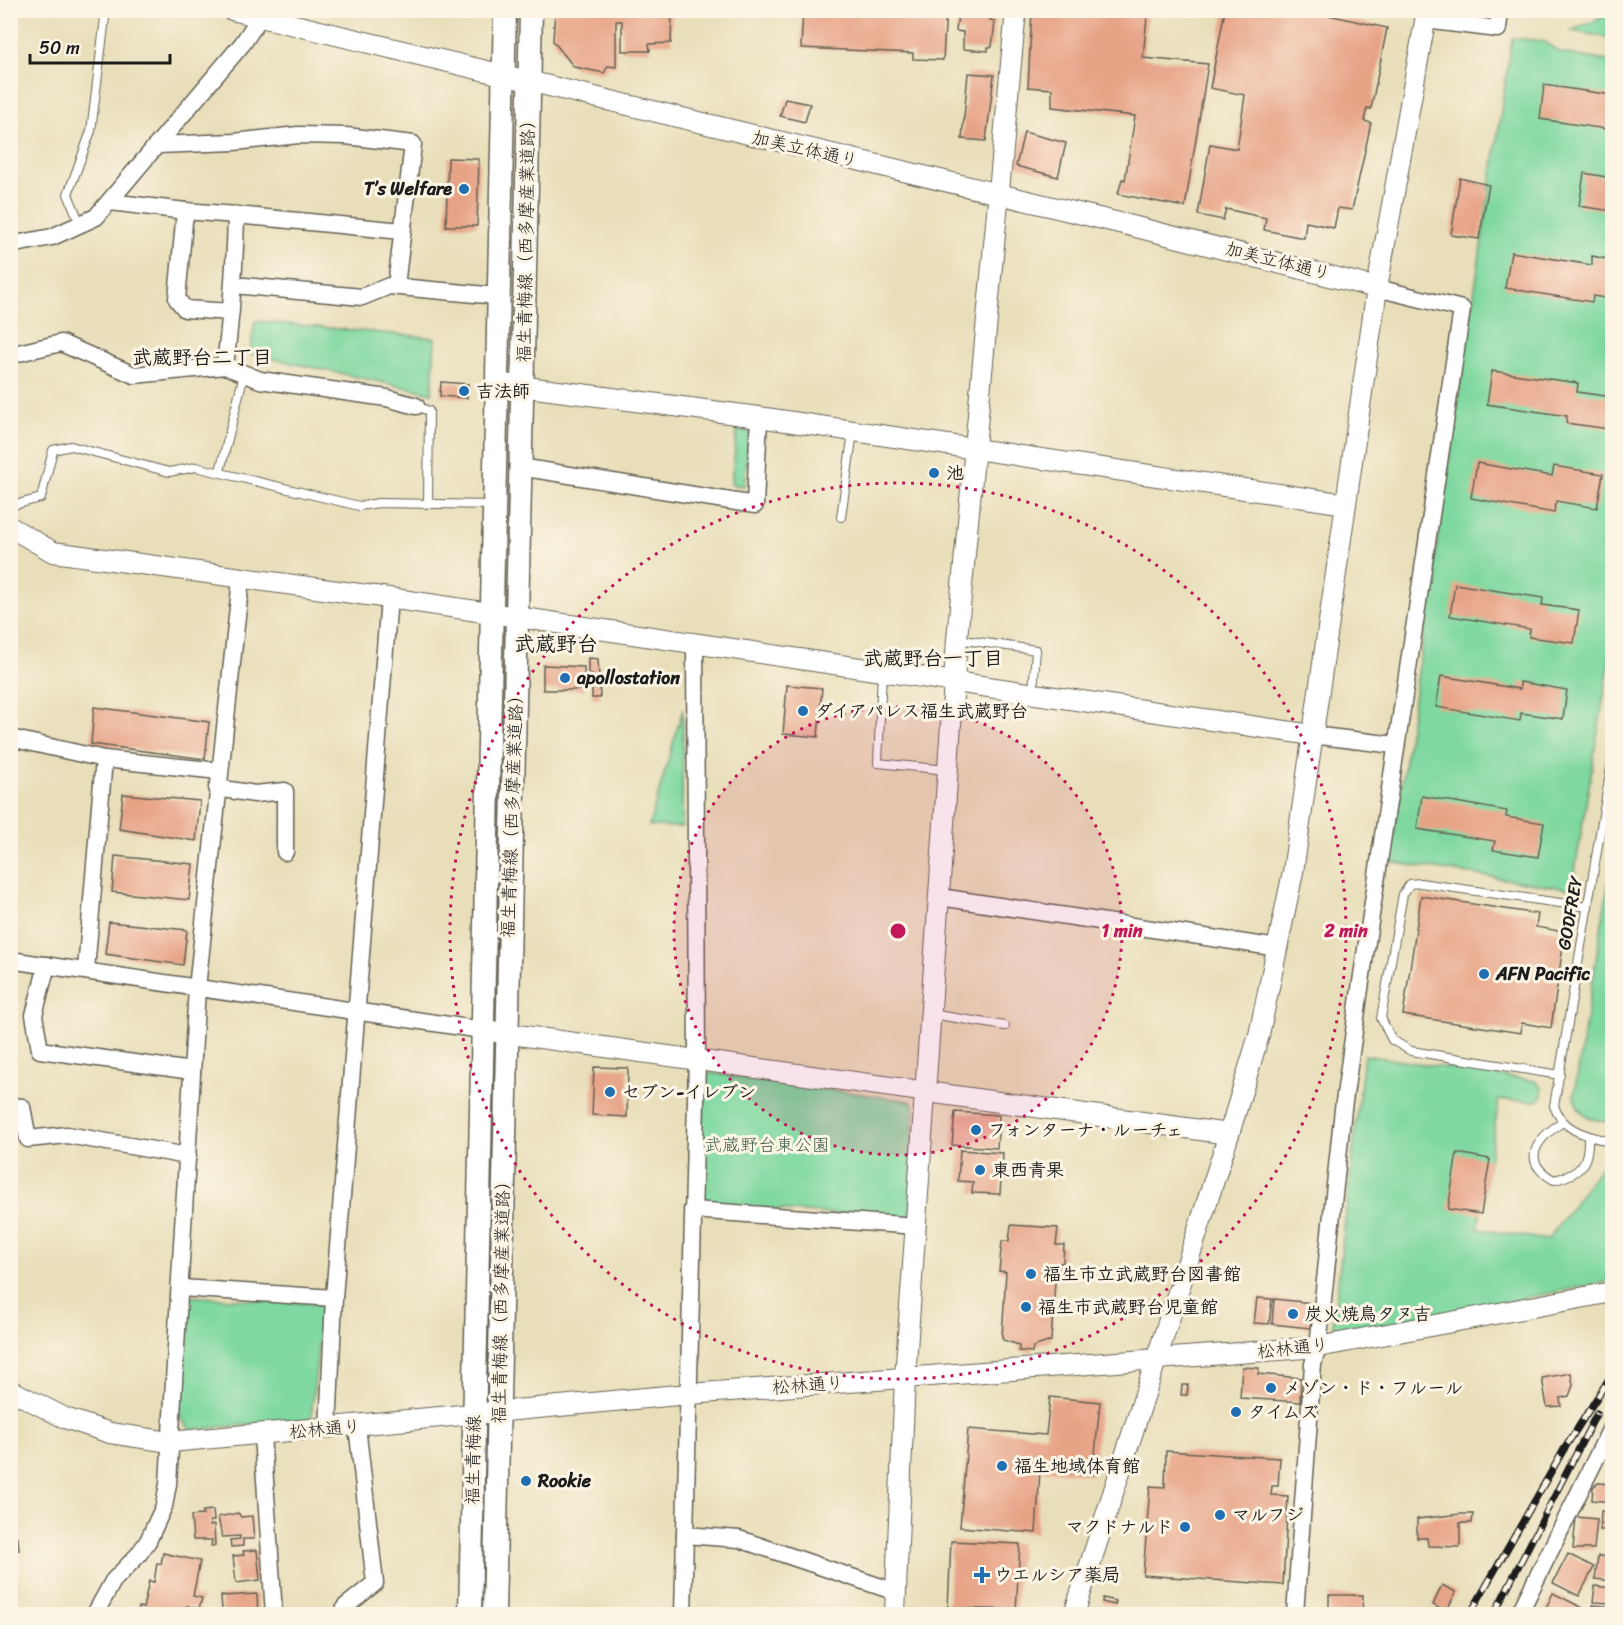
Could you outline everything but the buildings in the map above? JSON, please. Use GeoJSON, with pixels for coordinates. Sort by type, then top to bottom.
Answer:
{"type":"FeatureCollection","features":[{"type":"Feature","properties":{"kind":"main road","name":"福生青梅線（西多摩産業道路）"},"geometry":{"type":"LineString","coordinates":[[476,1306],[493,615],[497,296],[506,10]]}},
{"type":"Feature","properties":{"kind":"main road","name":"福生青梅線（西多摩産業道路）"},"geometry":{"type":"LineString","coordinates":[[494,1614],[531,10]]}},
{"type":"Feature","properties":{"kind":"main road","name":"福生青梅線"},"geometry":{"type":"LineString","coordinates":[[470,1614],[476,1306]]}},
{"type":"Feature","properties":{"kind":"street","name":"加美立体通り"},"geometry":{"type":"LineString","coordinates":[[232,10],[260,14],[530,83],[1377,288]]}},
{"type":"Feature","properties":{"kind":"street"},"geometry":{"type":"LineString","coordinates":[[895,1614],[905,1378],[917,1226],[924,1092],[932,1014],[947,770],[957,639],[1016,10]]}},
{"type":"Feature","properties":{"kind":"street"},"geometry":{"type":"LineString","coordinates":[[1074,1614],[1229,1134],[1259,1035],[1279,948],[1293,872],[1377,288],[1426,15],[1498,29],[1500,10]]}},
{"type":"Feature","properties":{"kind":"street"},"geometry":{"type":"LineString","coordinates":[[10,245],[52,237],[81,226],[96,217],[243,43],[260,14]]}},
{"type":"Feature","properties":{"kind":"street"},"geometry":{"type":"LineString","coordinates":[[158,146],[234,142],[298,135],[346,136],[413,144],[396,286]]}},
{"type":"Feature","properties":{"kind":"street"},"geometry":{"type":"LineString","coordinates":[[110,202],[402,231]]}},
{"type":"Feature","properties":{"kind":"street"},"geometry":{"type":"LineString","coordinates":[[185,211],[177,299],[185,309],[231,312]]}},
{"type":"Feature","properties":{"kind":"street"},"geometry":{"type":"LineString","coordinates":[[225,366],[234,285],[236,215]]}},
{"type":"Feature","properties":{"kind":"street"},"geometry":{"type":"LineString","coordinates":[[234,285],[362,297],[389,286],[497,296]]}},
{"type":"Feature","properties":{"kind":"street"},"geometry":{"type":"LineString","coordinates":[[1294,1614],[1313,1364],[1318,1347],[1343,1109],[1395,745],[1462,309],[1377,288]]}},
{"type":"Feature","properties":{"kind":"street"},"geometry":{"type":"LineString","coordinates":[[10,355],[61,343],[134,375],[225,366],[260,380],[387,398],[416,406]]}},
{"type":"Feature","properties":{"kind":"street"},"geometry":{"type":"LineString","coordinates":[[496,383],[759,417],[1346,504]]}},
{"type":"Feature","properties":{"kind":"street"},"geometry":{"type":"LineString","coordinates":[[520,467],[754,505],[759,417]]}},
{"type":"Feature","properties":{"kind":"street"},"geometry":{"type":"LineString","coordinates":[[10,527],[53,552],[389,598],[1312,735],[1395,745]]}},
{"type":"Feature","properties":{"kind":"street"},"geometry":{"type":"LineString","coordinates":[[95,1614],[113,1581],[138,1555],[157,1524],[168,1484],[197,988],[241,579]]}},
{"type":"Feature","properties":{"kind":"street"},"geometry":{"type":"LineString","coordinates":[[328,1429],[334,1298],[389,598]]}},
{"type":"Feature","properties":{"kind":"street"},"geometry":{"type":"LineString","coordinates":[[683,1614],[697,1060],[694,643]]}},
{"type":"Feature","properties":{"kind":"street"},"geometry":{"type":"LineString","coordinates":[[10,738],[104,759],[219,771]]}},
{"type":"Feature","properties":{"kind":"street"},"geometry":{"type":"LineString","coordinates":[[86,970],[104,759]]}},
{"type":"Feature","properties":{"kind":"street"},"geometry":{"type":"LineString","coordinates":[[217,788],[255,794],[285,791],[285,852]]}},
{"type":"Feature","properties":{"kind":"street"},"geometry":{"type":"LineString","coordinates":[[940,897],[1279,948]]}},
{"type":"Feature","properties":{"kind":"street"},"geometry":{"type":"LineString","coordinates":[[10,960],[355,1012],[1229,1134]]}},
{"type":"Feature","properties":{"kind":"street"},"geometry":{"type":"LineString","coordinates":[[47,965],[34,1015],[40,1050],[192,1071]]}},
{"type":"Feature","properties":{"kind":"street"},"geometry":{"type":"LineString","coordinates":[[10,1106],[22,1107],[28,1140],[67,1135],[188,1156]]}},
{"type":"Feature","properties":{"kind":"street"},"geometry":{"type":"LineString","coordinates":[[692,1210],[917,1226]]}},
{"type":"Feature","properties":{"kind":"street"},"geometry":{"type":"LineString","coordinates":[[181,1288],[334,1298]]}},
{"type":"Feature","properties":{"kind":"street","name":"松林通り"},"geometry":{"type":"LineString","coordinates":[[10,1390],[65,1418],[110,1433],[170,1442],[473,1416],[498,1411],[688,1394],[1157,1361],[1318,1347],[1612,1292]]}},
{"type":"Feature","properties":{"kind":"street"},"geometry":{"type":"LineString","coordinates":[[347,1614],[345,1607],[375,1583],[357,1426]]}},
{"type":"Feature","properties":{"kind":"street"},"geometry":{"type":"LineString","coordinates":[[1519,1614],[1612,1426]]}},
{"type":"Feature","properties":{"kind":"street"},"geometry":{"type":"LineString","coordinates":[[262,1435],[274,1614]]}},
{"type":"Feature","properties":{"kind":"street"},"geometry":{"type":"LineString","coordinates":[[685,1535],[739,1539],[896,1592]]}},
{"type":"Feature","properties":{"kind":"lane"},"geometry":{"type":"LineString","coordinates":[[81,226],[68,194],[91,131],[106,10]]}},
{"type":"Feature","properties":{"kind":"lane"},"geometry":{"type":"LineString","coordinates":[[220,471],[244,374]]}},
{"type":"Feature","properties":{"kind":"lane"},"geometry":{"type":"LineString","coordinates":[[416,406],[429,411],[428,503]]}},
{"type":"Feature","properties":{"kind":"lane"},"geometry":{"type":"LineString","coordinates":[[841,517],[853,431]]}},
{"type":"Feature","properties":{"kind":"lane"},"geometry":{"type":"LineString","coordinates":[[10,506],[41,498],[53,450],[70,446],[169,472],[196,467],[220,471],[359,506],[428,503],[495,505]]}},
{"type":"Feature","properties":{"kind":"lane"},"geometry":{"type":"LineString","coordinates":[[957,639],[1036,650],[1033,693]]}},
{"type":"Feature","properties":{"kind":"lane"},"geometry":{"type":"LineString","coordinates":[[882,671],[878,763],[947,770]]}},
{"type":"Feature","properties":{"kind":"lane","name":"GODFREY"},"geometry":{"type":"LineString","coordinates":[[1563,1122],[1554,1106],[1612,762]]}},
{"type":"Feature","properties":{"kind":"lane"},"geometry":{"type":"LineString","coordinates":[[1560,1074],[1411,1051],[1392,1040],[1381,1018],[1403,894],[1410,884],[1420,883],[1588,907]]}},
{"type":"Feature","properties":{"kind":"lane"},"geometry":{"type":"LineString","coordinates":[[932,1014],[1005,1026]]}},
{"type":"Feature","properties":{"kind":"lane"},"geometry":{"type":"LineString","coordinates":[[1588,1136],[1589,1149],[1583,1163],[1573,1176],[1554,1180],[1543,1174],[1535,1164],[1534,1152],[1547,1133],[1563,1122],[1576,1133],[1588,1136],[1612,1142]]}},
{"type":"Feature","properties":{"kind":"green space"},"geometry":{"type":"Polygon","coordinates":[[[1612,11],[1612,38],[1570,31],[1609,15],[1612,11]]]}},
{"type":"Feature","properties":{"kind":"green space"},"geometry":{"type":"Polygon","coordinates":[[[1512,38],[1543,41],[1561,53],[1612,62],[1612,646],[1572,889],[1390,862],[1512,38]]]}},
{"type":"Feature","properties":{"kind":"green space"},"geometry":{"type":"Polygon","coordinates":[[[255,321],[435,338],[432,393],[250,354],[255,321]]]}},
{"type":"Feature","properties":{"kind":"green space"},"geometry":{"type":"Polygon","coordinates":[[[737,430],[750,431],[744,486],[731,484],[737,430]]]}},
{"type":"Feature","properties":{"kind":"green space"},"geometry":{"type":"Polygon","coordinates":[[[683,709],[682,827],[649,826],[683,709]]]}},
{"type":"Feature","properties":{"kind":"green space"},"geometry":{"type":"Polygon","coordinates":[[[1612,861],[1612,1123],[1587,1117],[1579,1109],[1574,1096],[1612,861]]]}},
{"type":"Feature","properties":{"kind":"green space"},"geometry":{"type":"Polygon","coordinates":[[[1364,1055],[1535,1081],[1542,1088],[1542,1096],[1536,1101],[1499,1100],[1478,1229],[1548,1240],[1612,1151],[1612,1281],[1340,1334],[1333,1325],[1364,1055]]]}},
{"type":"Feature","properties":{"kind":"green space","name":"武蔵野台東公園"},"geometry":{"type":"Polygon","coordinates":[[[711,1073],[910,1101],[914,1105],[911,1214],[904,1219],[705,1205],[699,1199],[704,1080],[711,1073]]]}},
{"type":"Feature","properties":{"kind":"green space"},"geometry":{"type":"Polygon","coordinates":[[[184,1296],[322,1304],[311,1419],[191,1430],[179,1416],[184,1296]]]}},
{"type":"Feature","properties":{"kind":"railway"},"geometry":{"type":"LineString","coordinates":[[1470,1614],[1563,1451],[1612,1374]]}},
{"type":"Feature","properties":{"kind":"railway"},"geometry":{"type":"LineString","coordinates":[[1494,1614],[1597,1413]]}},
{"type":"Feature","properties":{"kind":"place","name":"T’s Welfare"},"geometry":{"type":"Point","coordinates":[464,189]}},
{"type":"Feature","properties":{"kind":"place","name":"吉法師"},"geometry":{"type":"Point","coordinates":[464,391]}},
{"type":"Feature","properties":{"kind":"place","name":"池"},"geometry":{"type":"Point","coordinates":[934,473]}},
{"type":"Feature","properties":{"kind":"place","name":"apollostation"},"geometry":{"type":"Point","coordinates":[565,678]}},
{"type":"Feature","properties":{"kind":"place","name":"ダイアパレス福生武蔵野台"},"geometry":{"type":"Point","coordinates":[803,711]}},
{"type":"Feature","properties":{"kind":"place","name":"AFN Pacific"},"geometry":{"type":"Point","coordinates":[1484,974]}},
{"type":"Feature","properties":{"kind":"place","name":"セブン-イレブン"},"geometry":{"type":"Point","coordinates":[610,1092]}},
{"type":"Feature","properties":{"kind":"place","name":"フォンターナ・ルーチェ"},"geometry":{"type":"Point","coordinates":[976,1130]}},
{"type":"Feature","properties":{"kind":"place","name":"東西青果"},"geometry":{"type":"Point","coordinates":[980,1170]}},
{"type":"Feature","properties":{"kind":"place","name":"福生市立武蔵野台図書館"},"geometry":{"type":"Point","coordinates":[1031,1274]}},
{"type":"Feature","properties":{"kind":"place","name":"福生市武蔵野台児童館"},"geometry":{"type":"Point","coordinates":[1026,1307]}},
{"type":"Feature","properties":{"kind":"place","name":"炭火焼鳥タヌ吉"},"geometry":{"type":"Point","coordinates":[1293,1314]}},
{"type":"Feature","properties":{"kind":"place","name":"メゾン・ド・フルール"},"geometry":{"type":"Point","coordinates":[1271,1388]}},
{"type":"Feature","properties":{"kind":"place","name":"タイムズ"},"geometry":{"type":"Point","coordinates":[1236,1412]}},
{"type":"Feature","properties":{"kind":"place","name":"福生地域体育館"},"geometry":{"type":"Point","coordinates":[1002,1466]}},
{"type":"Feature","properties":{"kind":"place","name":"Rookie"},"geometry":{"type":"Point","coordinates":[526,1481]}},
{"type":"Feature","properties":{"kind":"place","name":"マルフジ"},"geometry":{"type":"Point","coordinates":[1220,1515]}},
{"type":"Feature","properties":{"kind":"place","name":"マクドナルド"},"geometry":{"type":"Point","coordinates":[1185,1527]}},
{"type":"Feature","properties":{"kind":"place","name":"ウエルシア薬局"},"geometry":{"type":"Point","coordinates":[982,1575]}},
{"type":"Feature","properties":{"kind":"district","name":"武蔵野台二丁目"},"geometry":{"type":"Point","coordinates":[202,357]}},
{"type":"Feature","properties":{"kind":"district","name":"武蔵野台"},"geometry":{"type":"Point","coordinates":[556,644]}},
{"type":"Feature","properties":{"kind":"district","name":"武蔵野台一丁目"},"geometry":{"type":"Point","coordinates":[933,658]}}]}
